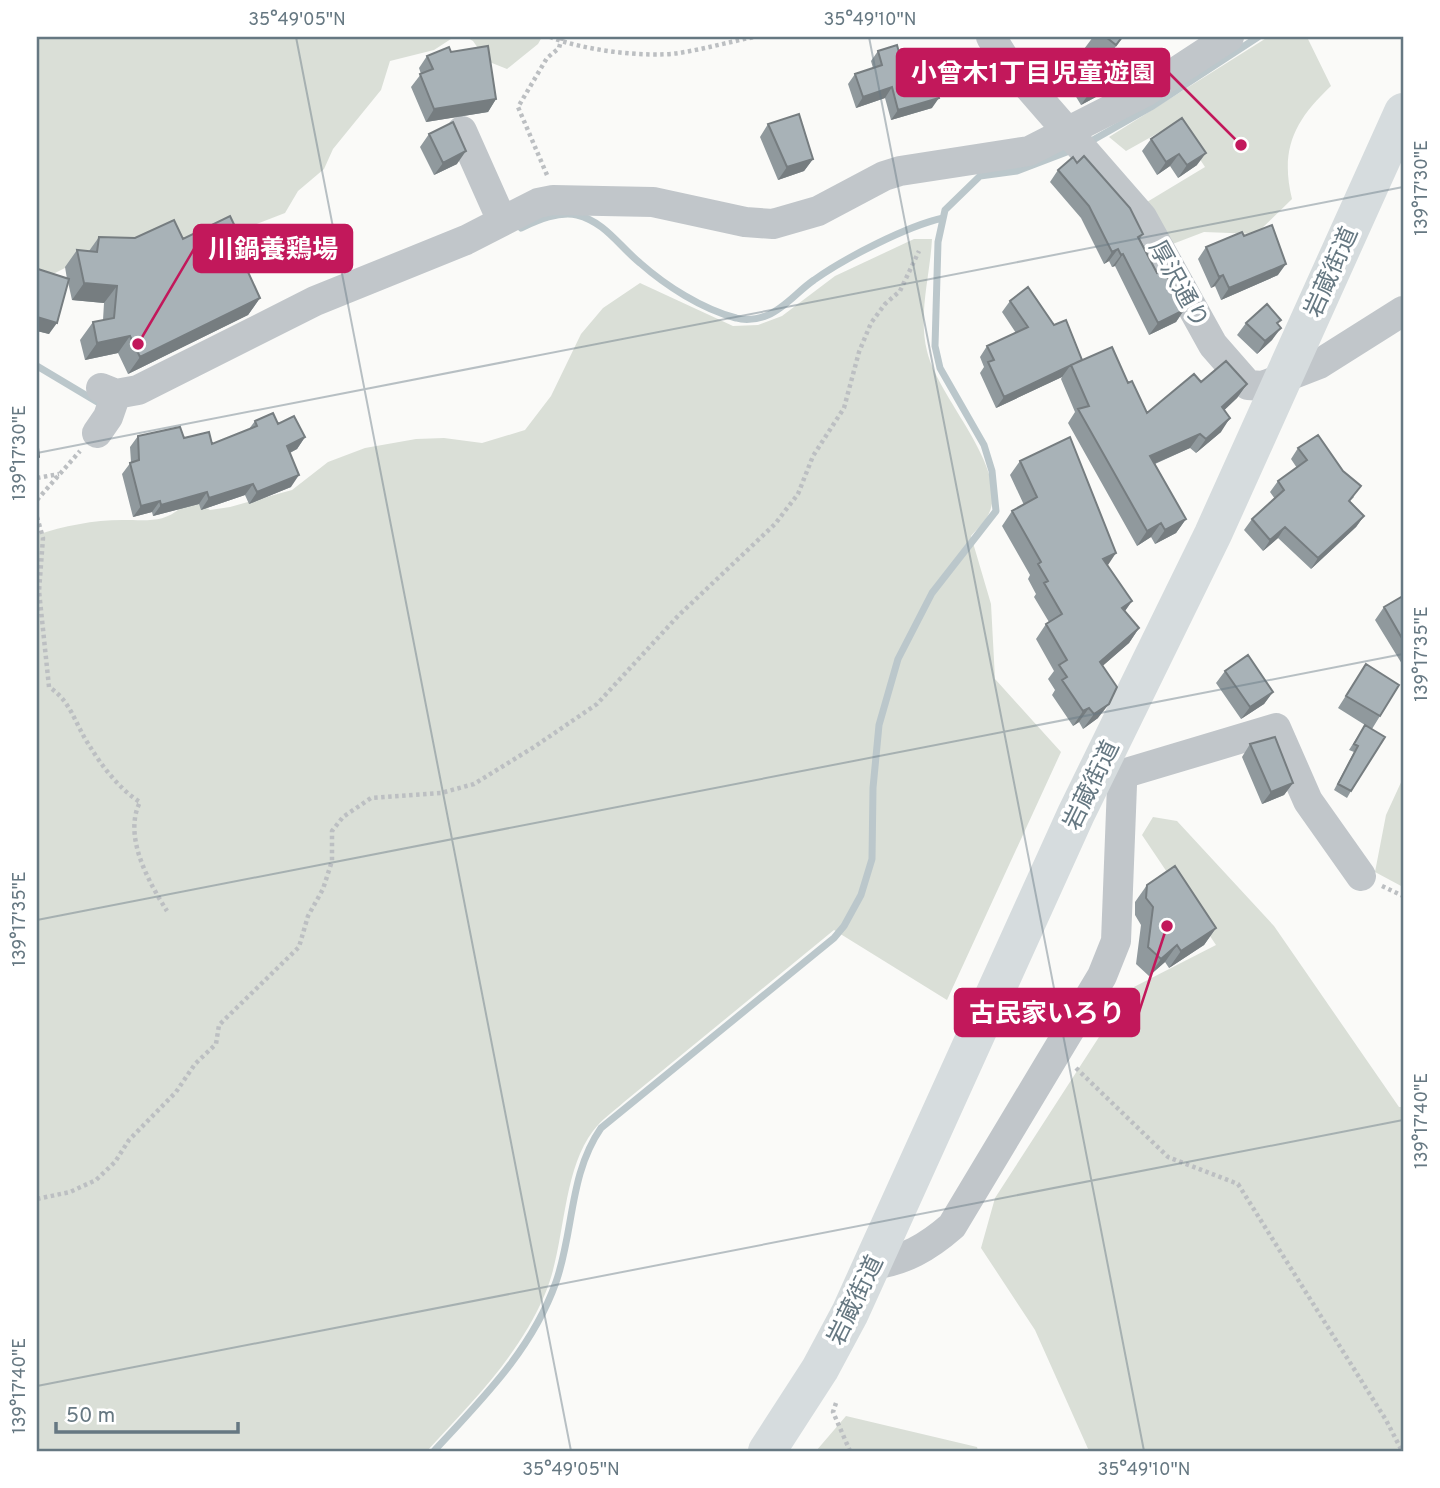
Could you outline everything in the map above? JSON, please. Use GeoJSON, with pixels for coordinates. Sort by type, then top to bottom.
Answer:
{"type":"FeatureCollection","features":[{"type":"Feature","properties":{"kind":"main road","name":"岩蔵街道"},"geometry":{"type":"LineString","coordinates":[[767,1451],[820,1369],[1111,766],[1403,112]]}},
{"type":"Feature","properties":{"kind":"street","name":"厚沢通り"},"geometry":{"type":"LineString","coordinates":[[991,37],[1006,61],[1142,217],[1197,320],[1234,370],[1254,387],[1283,376]]}},
{"type":"Feature","properties":{"kind":"street"},"geometry":{"type":"LineString","coordinates":[[107,407],[315,301],[438,252],[534,204],[553,200],[653,202],[745,222],[772,223],[811,214],[900,171],[1010,156],[1074,139],[1229,37]]}},
{"type":"Feature","properties":{"kind":"street"},"geometry":{"type":"LineString","coordinates":[[462,131],[502,221]]}},
{"type":"Feature","properties":{"kind":"street"},"geometry":{"type":"LineString","coordinates":[[1283,376],[1319,365],[1403,311]]}},
{"type":"Feature","properties":{"kind":"street"},"geometry":{"type":"LineString","coordinates":[[872,1265],[897,1262],[934,1242],[952,1226],[1056,1048],[1080,1014],[1116,941],[1122,785],[1111,766],[1276,728],[1308,801],[1361,876]]}},
{"type":"Feature","properties":{"kind":"path"},"geometry":{"type":"LineString","coordinates":[[550,37],[642,53],[677,53],[754,37]]}},
{"type":"Feature","properties":{"kind":"path"},"geometry":{"type":"LineString","coordinates":[[553,200],[549,178],[518,107],[547,58],[562,39]]}},
{"type":"Feature","properties":{"kind":"path"},"geometry":{"type":"LineString","coordinates":[[37,1199],[70,1192],[96,1180],[115,1162],[129,1140],[176,1092],[195,1064],[216,1044],[219,1025],[299,947],[332,861],[332,831],[344,817],[371,798],[441,793],[474,784],[534,747],[597,704],[678,616],[775,524],[798,494],[813,456],[844,408],[859,352],[871,323],[885,304],[900,291],[919,251]]}},
{"type":"Feature","properties":{"kind":"path"},"geometry":{"type":"LineString","coordinates":[[37,500],[60,474],[107,407]]}},
{"type":"Feature","properties":{"kind":"path"},"geometry":{"type":"LineString","coordinates":[[37,478],[60,474]]}},
{"type":"Feature","properties":{"kind":"path"},"geometry":{"type":"LineString","coordinates":[[37,517],[43,538],[39,592],[48,687],[59,694],[71,709],[88,744],[101,761],[131,797],[140,802],[134,815],[134,831],[145,869],[167,911]]}},
{"type":"Feature","properties":{"kind":"path"},"geometry":{"type":"LineString","coordinates":[[1056,1048],[1168,1157],[1238,1184],[1386,1420],[1402,1451]]}},
{"type":"Feature","properties":{"kind":"shaded area"},"geometry":{"type":"Polygon","coordinates":[[[37,37],[454,37],[434,50],[390,61],[381,90],[333,149],[324,169],[298,191],[285,213],[226,236],[115,243],[45,278],[37,279],[37,37]]]}},
{"type":"Feature","properties":{"kind":"shaded area"},"geometry":{"type":"Polygon","coordinates":[[[466,37],[542,37],[538,44],[507,69],[487,61],[473,41],[466,37]]]}},
{"type":"Feature","properties":{"kind":"shaded area"},"geometry":{"type":"Polygon","coordinates":[[[1268,37],[1307,37],[1331,86],[1308,111],[1293,137],[1288,165],[1292,199],[1256,234],[1204,232],[1170,245],[1142,205],[1205,167],[1176,123],[1126,151],[1109,137],[1268,37]]]}},
{"type":"Feature","properties":{"kind":"shaded area"},"geometry":{"type":"Polygon","coordinates":[[[914,239],[932,239],[924,309],[927,351],[944,389],[980,453],[989,473],[993,493],[989,514],[971,536],[991,604],[995,679],[1061,752],[947,1000],[834,930],[608,1116],[593,1131],[575,1167],[552,1275],[534,1317],[493,1378],[427,1451],[37,1451],[37,535],[90,522],[159,519],[174,513],[190,499],[210,510],[230,507],[292,490],[328,462],[365,448],[416,439],[444,438],[482,443],[525,430],[551,396],[581,334],[603,308],[640,283],[733,326],[758,325],[782,316],[835,276],[914,239]]]}},
{"type":"Feature","properties":{"kind":"shaded area"},"geometry":{"type":"Polygon","coordinates":[[[1403,778],[1403,887],[1375,872],[1386,815],[1403,778]]]}},
{"type":"Feature","properties":{"kind":"shaded area"},"geometry":{"type":"Polygon","coordinates":[[[1153,817],[1177,821],[1274,926],[1399,1107],[1403,1107],[1403,1451],[1089,1451],[1035,1330],[981,1248],[995,1198],[1130,989],[1216,945],[1142,835],[1153,817]]]}},
{"type":"Feature","properties":{"kind":"shaded area"},"geometry":{"type":"Polygon","coordinates":[[[846,1416],[977,1447],[978,1451],[816,1451],[846,1416]]]}},
{"type":"Feature","properties":{"kind":"building"},"geometry":{"type":"Polygon","coordinates":[[[1106,37],[1122,37],[1116,45],[1106,37]]]}},
{"type":"Feature","properties":{"kind":"building"},"geometry":{"type":"Polygon","coordinates":[[[897,45],[904,71],[930,64],[939,98],[898,110],[892,87],[863,97],[855,74],[882,65],[878,51],[897,45]]]}},
{"type":"Feature","properties":{"kind":"building"},"geometry":{"type":"Polygon","coordinates":[[[488,46],[496,99],[434,109],[420,74],[433,69],[427,56],[449,47],[451,52],[488,46]]]}},
{"type":"Feature","properties":{"kind":"building"},"geometry":{"type":"Polygon","coordinates":[[[1097,49],[1116,79],[1090,92],[1072,64],[1097,49]]]}},
{"type":"Feature","properties":{"kind":"building"},"geometry":{"type":"Polygon","coordinates":[[[799,114],[813,159],[787,167],[768,124],[799,114]]]}},
{"type":"Feature","properties":{"kind":"building"},"geometry":{"type":"Polygon","coordinates":[[[1182,118],[1206,153],[1187,165],[1179,154],[1166,162],[1151,139],[1182,118]]]}},
{"type":"Feature","properties":{"kind":"building"},"geometry":{"type":"Polygon","coordinates":[[[453,122],[466,151],[443,163],[429,134],[453,122]]]}},
{"type":"Feature","properties":{"kind":"building"},"geometry":{"type":"Polygon","coordinates":[[[1084,156],[1130,208],[1143,234],[1138,237],[1157,273],[1162,271],[1166,274],[1184,310],[1158,323],[1123,254],[1121,255],[1118,249],[1112,252],[1089,206],[1058,170],[1073,157],[1077,163],[1084,156]]]}},
{"type":"Feature","properties":{"kind":"building"},"geometry":{"type":"Polygon","coordinates":[[[230,216],[249,256],[242,259],[260,298],[140,357],[130,336],[97,343],[93,322],[114,318],[117,286],[84,283],[77,250],[97,252],[99,237],[135,238],[174,220],[183,239],[230,216]]]}},
{"type":"Feature","properties":{"kind":"building"},"geometry":{"type":"Polygon","coordinates":[[[1272,225],[1286,264],[1229,288],[1223,275],[1219,277],[1206,247],[1242,232],[1244,236],[1272,225]]]}},
{"type":"Feature","properties":{"kind":"building"},"geometry":{"type":"Polygon","coordinates":[[[38,269],[69,279],[57,323],[37,317],[38,269]]]}},
{"type":"Feature","properties":{"kind":"building"},"geometry":{"type":"Polygon","coordinates":[[[1028,287],[1054,325],[1066,320],[1082,360],[1004,397],[988,362],[994,360],[987,346],[1028,327],[1010,301],[1028,287]]]}},
{"type":"Feature","properties":{"kind":"building"},"geometry":{"type":"Polygon","coordinates":[[[1267,304],[1281,320],[1277,323],[1281,328],[1265,341],[1246,323],[1267,304]]]}},
{"type":"Feature","properties":{"kind":"building"},"geometry":{"type":"Polygon","coordinates":[[[1112,347],[1128,383],[1132,381],[1147,413],[1194,374],[1201,382],[1226,361],[1247,384],[1222,407],[1230,418],[1206,439],[1200,434],[1150,456],[1186,519],[1165,530],[1161,523],[1147,531],[1078,409],[1089,406],[1071,365],[1112,347]]]}},
{"type":"Feature","properties":{"kind":"building"},"geometry":{"type":"Polygon","coordinates":[[[273,413],[278,424],[294,416],[305,437],[287,446],[299,475],[257,492],[253,484],[209,498],[207,492],[161,505],[160,501],[141,506],[130,463],[139,460],[138,436],[180,427],[184,438],[209,432],[212,444],[257,426],[255,421],[273,413]]]}},
{"type":"Feature","properties":{"kind":"building"},"geometry":{"type":"Polygon","coordinates":[[[1318,435],[1343,471],[1361,486],[1349,501],[1364,516],[1318,558],[1285,527],[1270,540],[1252,519],[1284,490],[1278,481],[1307,460],[1298,448],[1318,435]]]}},
{"type":"Feature","properties":{"kind":"building"},"geometry":{"type":"Polygon","coordinates":[[[1070,437],[1116,553],[1103,559],[1132,601],[1122,608],[1139,628],[1100,662],[1117,687],[1109,704],[1094,714],[1089,708],[1083,711],[1062,680],[1067,677],[1059,665],[1067,660],[1046,624],[1062,614],[1044,583],[1048,581],[1038,564],[1041,562],[1012,511],[1037,497],[1020,461],[1070,437]]]}},
{"type":"Feature","properties":{"kind":"building"},"geometry":{"type":"Polygon","coordinates":[[[1403,596],[1403,640],[1384,607],[1403,596]]]}},
{"type":"Feature","properties":{"kind":"building"},"geometry":{"type":"Polygon","coordinates":[[[1248,655],[1273,692],[1250,707],[1225,671],[1248,655]]]}},
{"type":"Feature","properties":{"kind":"building"},"geometry":{"type":"Polygon","coordinates":[[[1366,664],[1399,685],[1380,716],[1346,696],[1366,664]]]}},
{"type":"Feature","properties":{"kind":"building"},"geometry":{"type":"Polygon","coordinates":[[[1365,725],[1385,737],[1351,791],[1338,784],[1358,746],[1354,744],[1365,725]]]}},
{"type":"Feature","properties":{"kind":"building"},"geometry":{"type":"Polygon","coordinates":[[[1275,737],[1293,783],[1271,792],[1250,744],[1275,737]]]}},
{"type":"Feature","properties":{"kind":"building"},"geometry":{"type":"Polygon","coordinates":[[[1175,866],[1216,928],[1181,951],[1177,945],[1161,959],[1148,947],[1153,907],[1146,898],[1147,885],[1175,866]]]}},
{"type":"Feature","properties":{"kind":"waterway"},"geometry":{"type":"LineString","coordinates":[[1086,144],[1151,107],[1258,37]]}},
{"type":"Feature","properties":{"kind":"waterway"},"geometry":{"type":"LineString","coordinates":[[434,1451],[520,1352],[546,1307],[562,1263],[577,1183],[601,1128],[834,938],[861,895],[872,859],[873,788],[879,725],[898,659],[932,593],[996,511],[992,471],[984,445],[940,368],[935,346],[938,242],[945,210],[980,176],[1017,171],[1072,150]]}},
{"type":"Feature","properties":{"kind":"waterway"},"geometry":{"type":"LineString","coordinates":[[521,228],[556,215],[570,214],[587,218],[604,229],[640,263],[673,288],[710,309],[748,319],[760,318],[774,312],[814,280],[859,253],[895,235],[943,218]]}},
{"type":"Feature","properties":{"kind":"waterway"},"geometry":{"type":"LineString","coordinates":[[37,366],[104,406]]}},
{"type":"Feature","properties":{"kind":"place","name":"小曾木1丁目児童遊園"},"geometry":{"type":"Point","coordinates":[1241,145]}},
{"type":"Feature","properties":{"kind":"place","name":"川鍋養鶏場"},"geometry":{"type":"Point","coordinates":[138,344]}},
{"type":"Feature","properties":{"kind":"place","name":"古民家いろり"},"geometry":{"type":"Point","coordinates":[1167,926]}}]}
